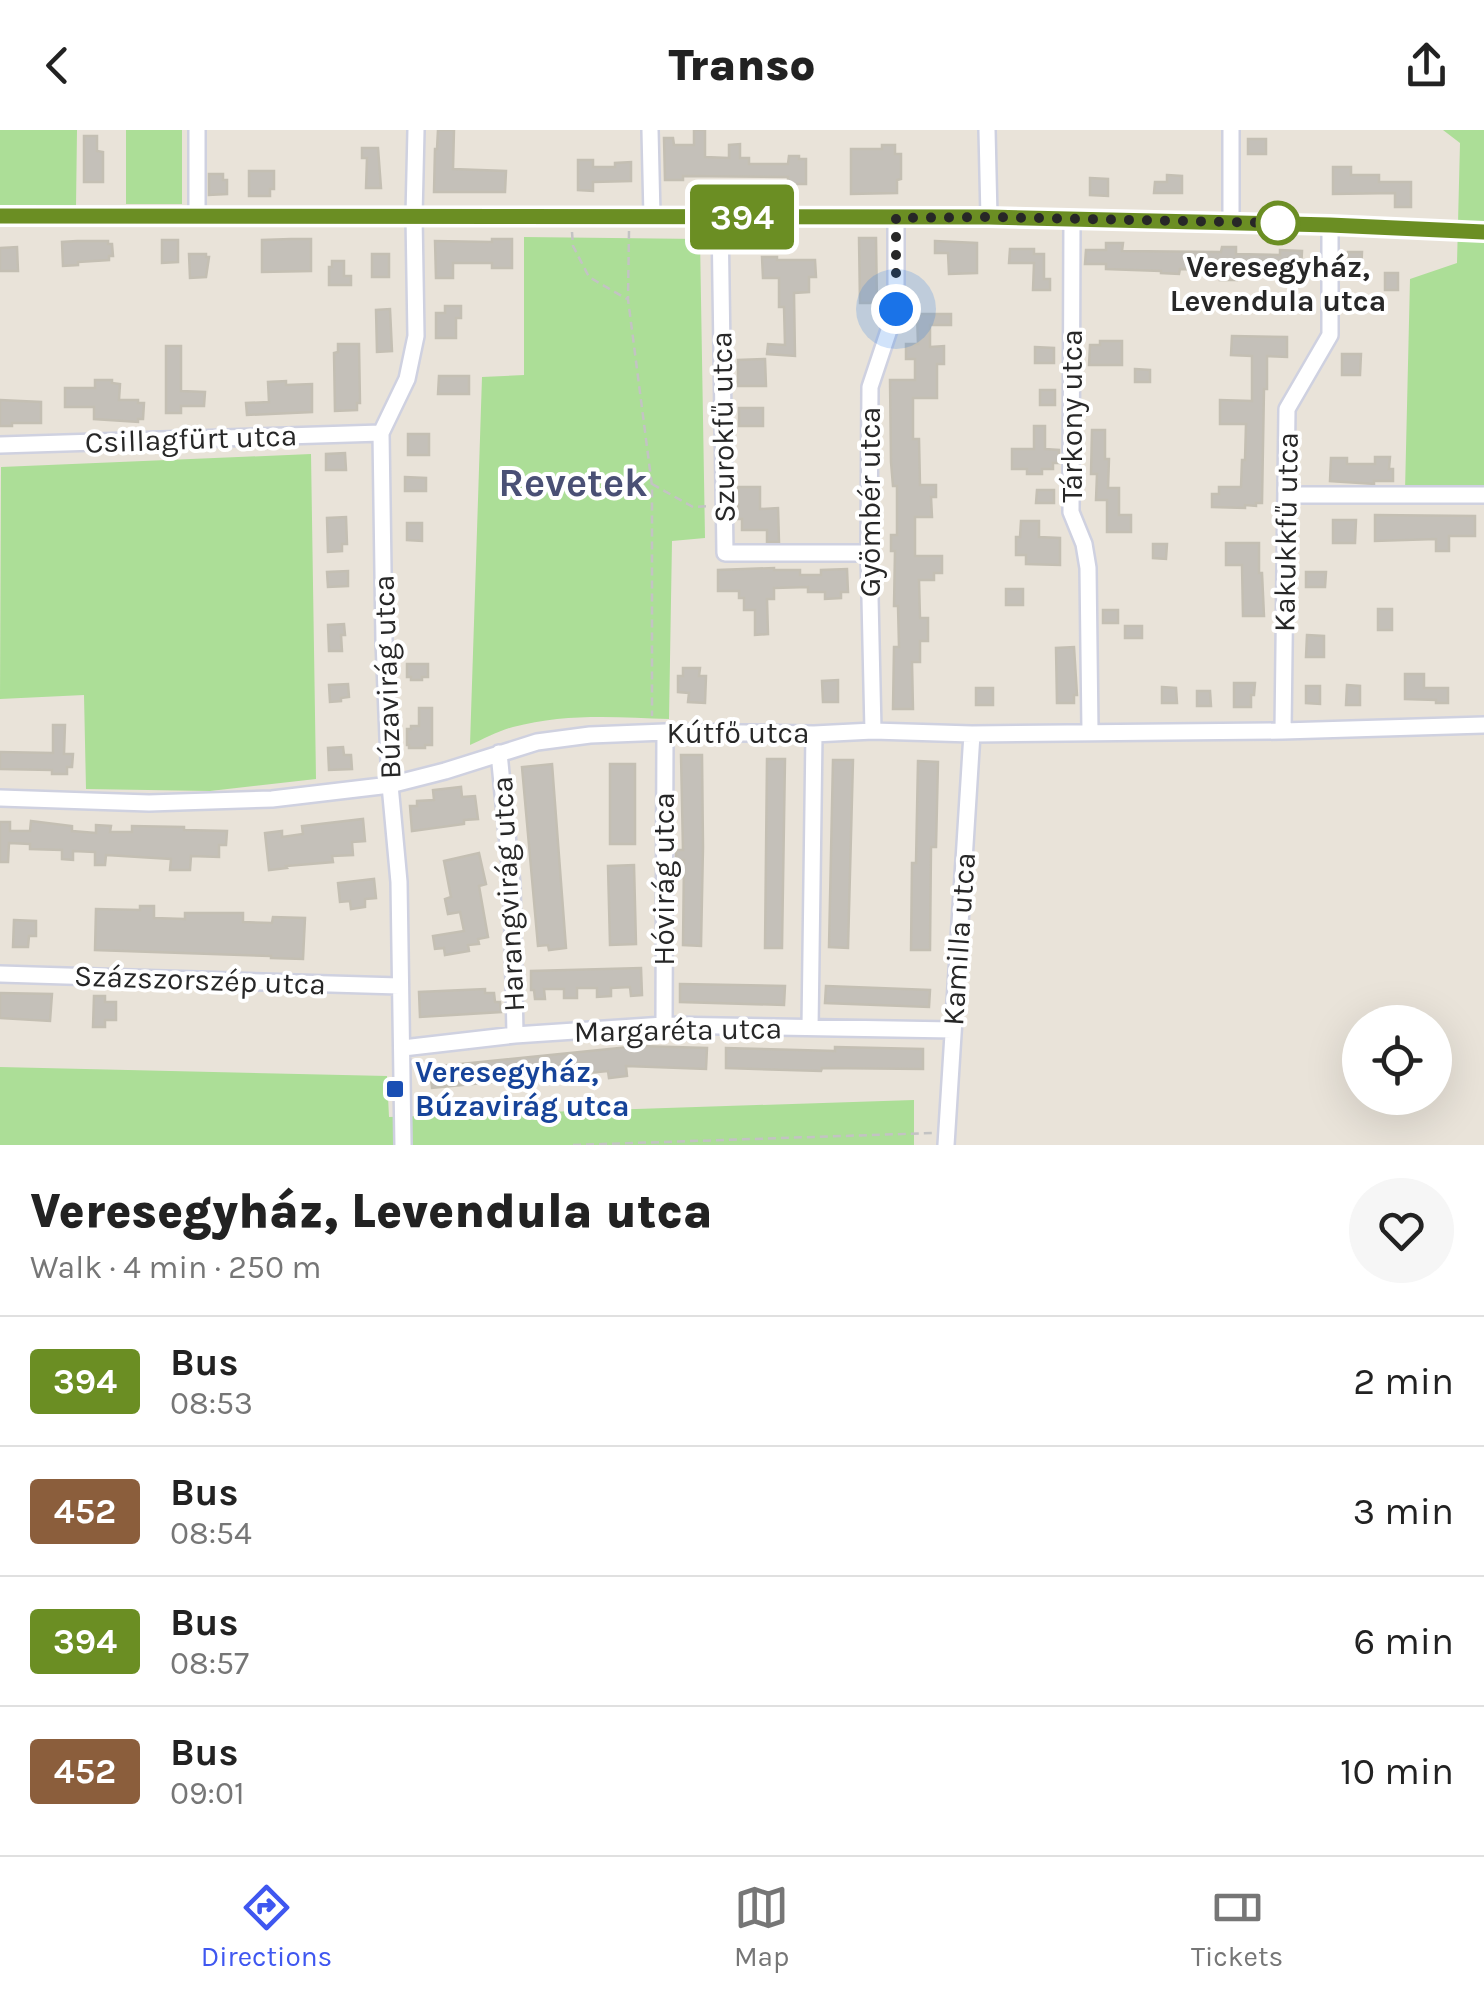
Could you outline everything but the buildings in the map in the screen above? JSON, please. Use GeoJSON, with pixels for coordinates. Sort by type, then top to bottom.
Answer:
{"type":"FeatureCollection","features":[{"type":"Feature","properties":{"kind":"street"},"geometry":{"type":"LineString","coordinates":[[197,130],[197,214]]}},
{"type":"Feature","properties":{"kind":"street","name":"Búzavirág utca"},"geometry":{"type":"LineString","coordinates":[[403,1145],[399,882],[390,786],[384,641],[381,433],[407,379],[416,336],[416,130]]}},
{"type":"Feature","properties":{"kind":"street"},"geometry":{"type":"LineString","coordinates":[[650,130],[652,216]]}},
{"type":"Feature","properties":{"kind":"street"},"geometry":{"type":"LineString","coordinates":[[988,130],[989,217]]}},
{"type":"Feature","properties":{"kind":"street"},"geometry":{"type":"LineString","coordinates":[[1230,130],[1230,222]]}},
{"type":"Feature","properties":{"kind":"street"},"geometry":{"type":"LineString","coordinates":[[0,216],[989,217],[1484,232]]}},
{"type":"Feature","properties":{"kind":"street","name":"Szurokfű utca"},"geometry":{"type":"LineString","coordinates":[[720,217],[724,552],[869,553]]}},
{"type":"Feature","properties":{"kind":"street","name":"Gyömbér utca"},"geometry":{"type":"LineString","coordinates":[[873,731],[870,387],[896,309],[896,218]]}},
{"type":"Feature","properties":{"kind":"street","name":"Tárkony utca"},"geometry":{"type":"LineString","coordinates":[[1072,219],[1071,512],[1084,544],[1088,568],[1090,731]]}},
{"type":"Feature","properties":{"kind":"street","name":"Kakukkfű utca"},"geometry":{"type":"LineString","coordinates":[[1283,731],[1287,410],[1330,335],[1330,225]]}},
{"type":"Feature","properties":{"kind":"street","name":"Csillagfürt utca"},"geometry":{"type":"LineString","coordinates":[[0,445],[381,433]]}},
{"type":"Feature","properties":{"kind":"street"},"geometry":{"type":"LineString","coordinates":[[1286,495],[1484,496]]}},
{"type":"Feature","properties":{"kind":"street","name":"Kútfő utca"},"geometry":{"type":"LineString","coordinates":[[0,798],[149,803],[272,799],[390,786],[537,742],[590,734],[1283,731],[1484,724]]}},
{"type":"Feature","properties":{"kind":"street","name":"Hóvirág utca"},"geometry":{"type":"LineString","coordinates":[[658,732],[664,1025]]}},
{"type":"Feature","properties":{"kind":"street"},"geometry":{"type":"LineString","coordinates":[[810,1028],[814,734]]}},
{"type":"Feature","properties":{"kind":"street","name":"Kamilla utca"},"geometry":{"type":"LineString","coordinates":[[946,1138],[972,734]]}},
{"type":"Feature","properties":{"kind":"street","name":"Harangvirág utca"},"geometry":{"type":"LineString","coordinates":[[500,753],[512,885],[515,1035]]}},
{"type":"Feature","properties":{"kind":"street","name":"Százszorszép utca"},"geometry":{"type":"LineString","coordinates":[[0,974],[400,986]]}},
{"type":"Feature","properties":{"kind":"street","name":"Margaréta utca"},"geometry":{"type":"LineString","coordinates":[[403,1048],[515,1035],[664,1025],[953,1030]]}},
{"type":"Feature","properties":{"kind":"path"},"geometry":{"type":"LineString","coordinates":[[570,216],[573,246],[590,276],[628,299]]}},
{"type":"Feature","properties":{"kind":"path"},"geometry":{"type":"LineString","coordinates":[[630,216],[628,299],[651,484],[658,732]]}},
{"type":"Feature","properties":{"kind":"path"},"geometry":{"type":"LineString","coordinates":[[651,484],[693,506],[724,506]]}},
{"type":"Feature","properties":{"kind":"path"},"geometry":{"type":"LineString","coordinates":[[574,1145],[946,1138]]}},
{"type":"Feature","properties":{"kind":"green space"},"geometry":{"type":"Polygon","coordinates":[[[0,130],[77,130],[76,207],[0,211],[0,130]]]}},
{"type":"Feature","properties":{"kind":"green space"},"geometry":{"type":"Polygon","coordinates":[[[126,130],[182,130],[182,204],[126,204],[126,130]]]}},
{"type":"Feature","properties":{"kind":"green space"},"geometry":{"type":"Polygon","coordinates":[[[1443,130],[1484,130],[1484,492],[1405,491],[1410,279],[1457,263],[1460,143],[1443,130]]]}},
{"type":"Feature","properties":{"kind":"green space"},"geometry":{"type":"Polygon","coordinates":[[[524,237],[700,239],[705,538],[672,541],[669,719],[552,720],[507,729],[470,745],[482,377],[524,375],[524,237]]]}},
{"type":"Feature","properties":{"kind":"green space"},"geometry":{"type":"Polygon","coordinates":[[[311,454],[316,779],[210,791],[86,789],[84,695],[0,699],[1,467],[311,454]]]}},
{"type":"Feature","properties":{"kind":"green space"},"geometry":{"type":"Polygon","coordinates":[[[0,1067],[387,1076],[389,1117],[914,1100],[914,1145],[0,1145],[0,1067]]]}},
{"type":"Feature","properties":{"kind":"bus line","name":"394"},"geometry":{"type":"LineString","coordinates":[[0,216],[989,217],[1484,232]]}},
{"type":"Feature","properties":{"kind":"place","name":"Veresegyház, Levendula utca"},"geometry":{"type":"Point","coordinates":[1278,223]}},
{"type":"Feature","properties":{"kind":"place","name":"Veresegyház, Búzavirág utca"},"geometry":{"type":"Point","coordinates":[395,1089]}},
{"type":"Feature","properties":{"kind":"district","name":"Revetek"},"geometry":{"type":"Point","coordinates":[573,482]}},
{"type":"Feature","properties":{"kind":"route"},"geometry":{"type":"LineString","coordinates":[[896,309],[896,218],[1278,223]]}}]}
